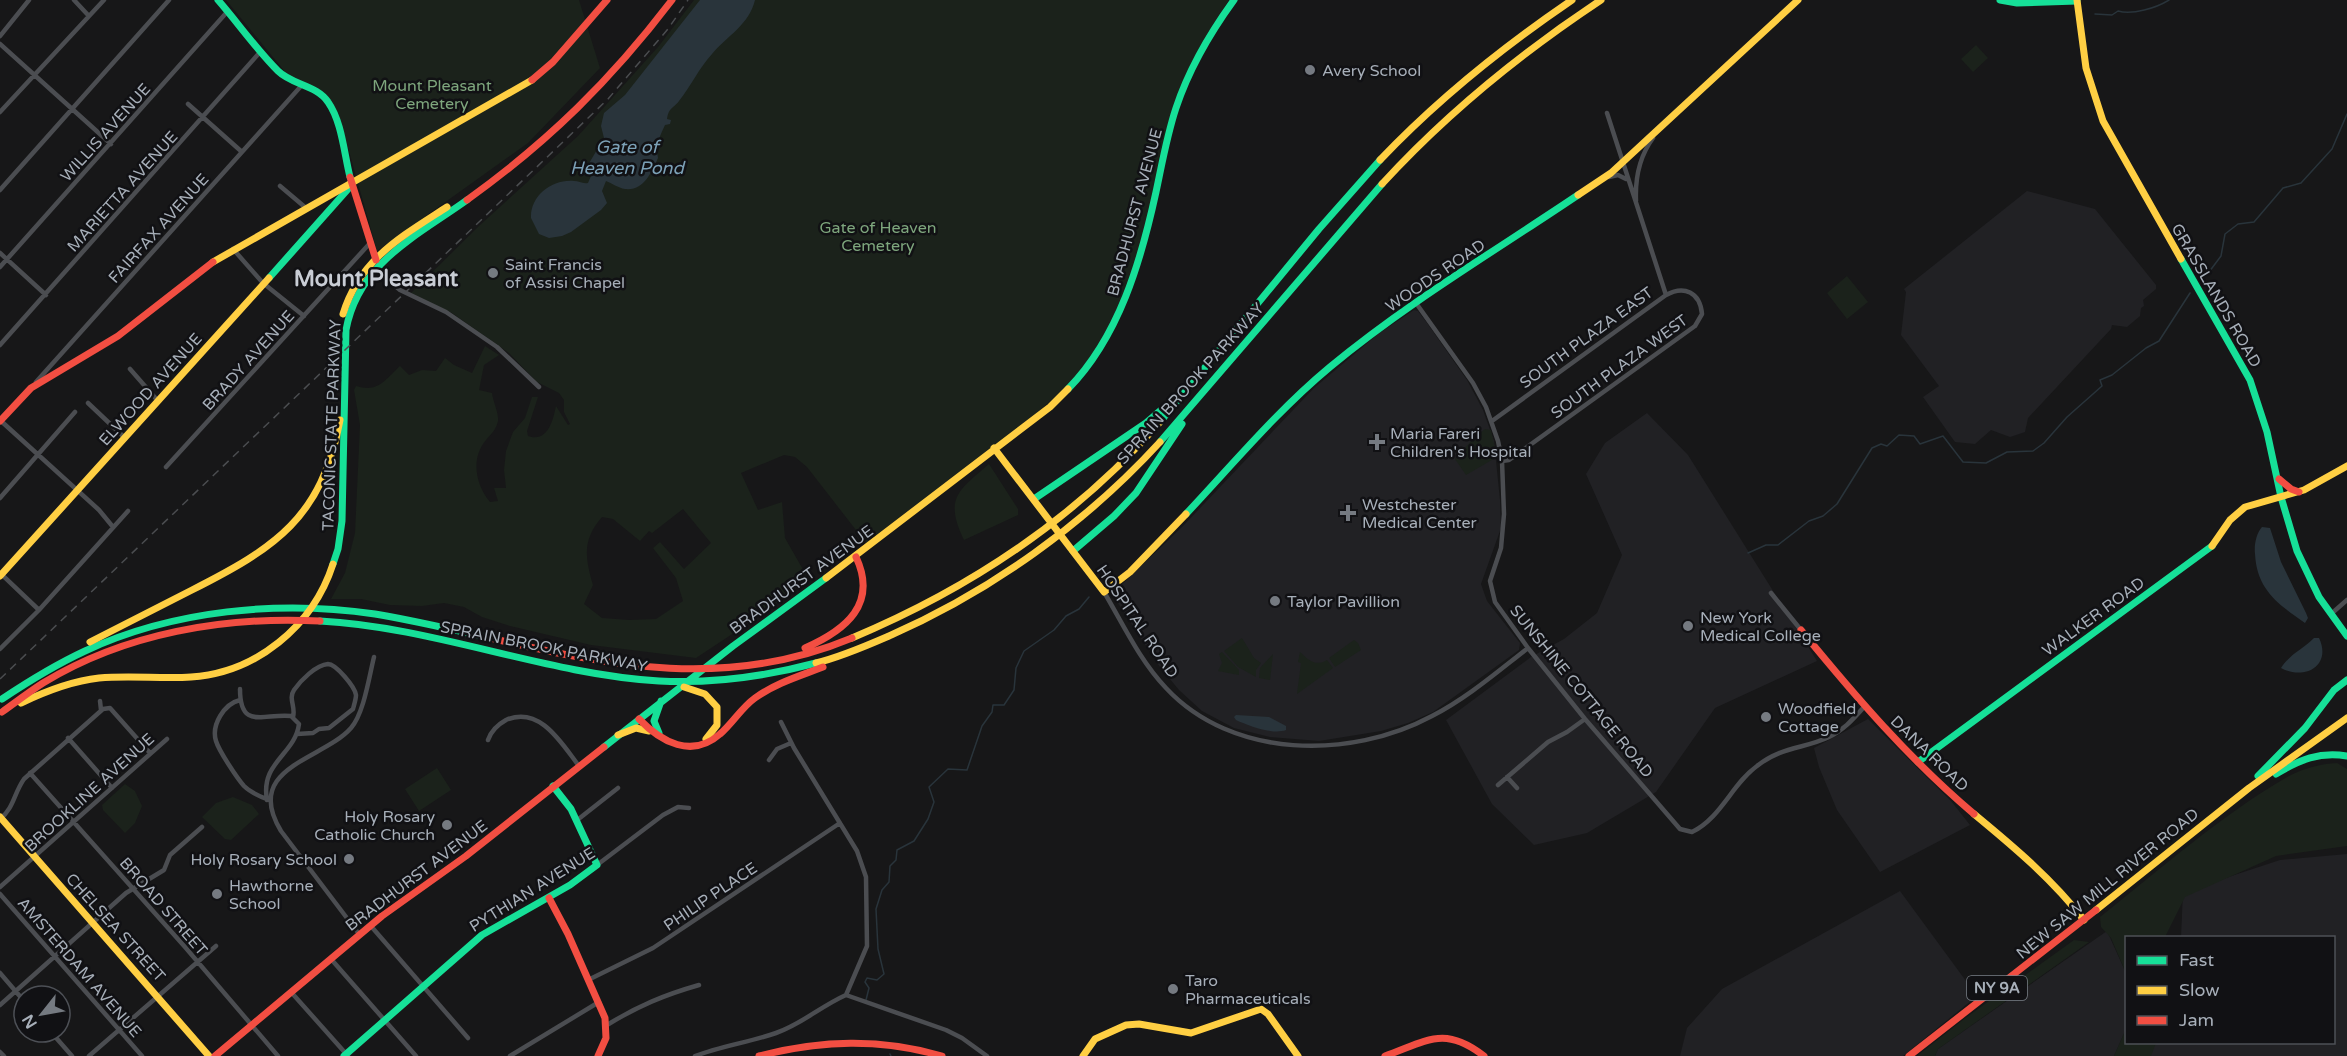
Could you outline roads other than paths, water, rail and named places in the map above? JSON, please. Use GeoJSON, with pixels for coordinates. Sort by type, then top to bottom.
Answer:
{"type":"FeatureCollection","features":[{"type":"Feature","properties":{"kind":"main road"},"geometry":{"type":"LineString","coordinates":[[218,0],[279,72],[317,91],[328,102],[333,111],[351,182],[377,266]]}},
{"type":"Feature","properties":{"kind":"main road"},"geometry":{"type":"LineString","coordinates":[[0,421],[31,388],[118,336],[204,267],[532,80],[553,62],[607,0]]}},
{"type":"Feature","properties":{"kind":"main road","name":"TACONIC STATE PARKWAY"},"geometry":{"type":"LineString","coordinates":[[1,700],[52,663],[242,565],[267,549],[285,533],[310,503],[331,459],[340,420],[344,311],[350,292],[360,274],[375,257],[489,178],[546,132],[605,75],[666,0]]}},
{"type":"Feature","properties":{"kind":"main road","name":"TACONIC STATE PARKWAY"},"geometry":{"type":"LineString","coordinates":[[344,339],[354,299],[364,281],[377,266],[497,178],[561,126],[619,66],[672,0]]}},
{"type":"Feature","properties":{"kind":"main road","name":"BRADHURST AVENUE"},"geometry":{"type":"LineString","coordinates":[[215,1056],[370,925],[466,856],[733,646],[856,557],[994,448],[1050,407],[1072,386],[1112,331],[1130,285],[1147,230],[1176,108],[1206,43],[1234,0]]}},
{"type":"Feature","properties":{"kind":"main road","name":"SPRAIN BROOK PARKWAY"},"geometry":{"type":"LineString","coordinates":[[1,700],[36,676],[72,656],[134,632],[213,614],[295,608],[333,610],[395,618],[592,660],[633,666],[699,670],[764,664],[811,652],[878,627],[937,598],[1006,557],[1058,519],[1113,472],[1158,426],[1336,208],[1402,137],[1481,67],[1572,0]]}},
{"type":"Feature","properties":{"kind":"main road","name":"SPRAIN BROOK PARKWAY"},"geometry":{"type":"LineString","coordinates":[[1,713],[57,675],[93,657],[133,643],[216,624],[286,620],[323,621],[382,628],[592,672],[667,682],[721,682],[769,676],[815,664],[855,650],[960,600],[1041,547],[1092,507],[1128,474],[1198,399],[1376,191],[1426,138],[1511,64],[1601,0]]}},
{"type":"Feature","properties":{"kind":"main road","name":"WOODS ROAD"},"geometry":{"type":"LineString","coordinates":[[1104,592],[1130,572],[1156,547],[1308,385],[1368,337],[1416,303],[1601,180],[1663,126],[1798,0]]}},
{"type":"Feature","properties":{"kind":"main road"},"geometry":{"type":"LineString","coordinates":[[2000,0],[2017,3],[2078,0]]}},
{"type":"Feature","properties":{"kind":"main road","name":"GRASSLANDS ROAD"},"geometry":{"type":"LineString","coordinates":[[2078,0],[2086,68],[2103,121],[2246,372],[2264,423],[2281,497],[2303,568],[2347,636]]}},
{"type":"Feature","properties":{"kind":"main road","name":"ELWOOD AVENUE"},"geometry":{"type":"LineString","coordinates":[[0,575],[349,188],[351,182]]}},
{"type":"Feature","properties":{"kind":"main road","name":"TACONIC STATE PARKWAY"},"geometry":{"type":"LineString","coordinates":[[1,713],[45,692],[85,680],[111,677],[186,678],[225,671],[267,652],[298,626],[322,592],[339,546],[342,521],[343,361]]}},
{"type":"Feature","properties":{"kind":"main road"},"geometry":{"type":"LineString","coordinates":[[1035,500],[1146,423],[1197,377]]}},
{"type":"Feature","properties":{"kind":"main road"},"geometry":{"type":"LineString","coordinates":[[1073,551],[1114,516],[1136,493],[1198,399]]}},
{"type":"Feature","properties":{"kind":"main road","name":"HOSPITAL ROAD"},"geometry":{"type":"LineString","coordinates":[[994,448],[1104,592]]}},
{"type":"Feature","properties":{"kind":"main road","name":"WALKER ROAD"},"geometry":{"type":"LineString","coordinates":[[1918,762],[2211,547],[2236,513],[2254,503],[2299,492],[2347,466]]}},
{"type":"Feature","properties":{"kind":"main road"},"geometry":{"type":"LineString","coordinates":[[2277,477],[2284,485],[2299,492]]}},
{"type":"Feature","properties":{"kind":"main road"},"geometry":{"type":"LineString","coordinates":[[764,664],[820,642],[850,618],[862,603],[866,585],[864,572],[856,557]]}},
{"type":"Feature","properties":{"kind":"main road","name":"DANA ROAD"},"geometry":{"type":"LineString","coordinates":[[1801,630],[1895,742],[2048,879],[2084,920]]}},
{"type":"Feature","properties":{"kind":"main road"},"geometry":{"type":"LineString","coordinates":[[641,717],[665,742],[693,747],[705,744],[718,735],[746,705],[763,693],[855,650]]}},
{"type":"Feature","properties":{"kind":"main road"},"geometry":{"type":"LineString","coordinates":[[2236,798],[2290,744],[2334,690],[2347,680]]}},
{"type":"Feature","properties":{"kind":"main road"},"geometry":{"type":"LineString","coordinates":[[618,735],[638,728],[676,741],[697,742],[712,734],[718,722],[717,707],[708,696],[697,690],[667,682]]}},
{"type":"Feature","properties":{"kind":"main road"},"geometry":{"type":"LineString","coordinates":[[656,733],[653,720],[663,700]]}},
{"type":"Feature","properties":{"kind":"main road","name":"NY 9A"},"geometry":{"type":"LineString","coordinates":[[2236,798],[2347,718]]}},
{"type":"Feature","properties":{"kind":"main road"},"geometry":{"type":"LineString","coordinates":[[2236,798],[2303,759],[2325,753],[2347,756]]}},
{"type":"Feature","properties":{"kind":"main road"},"geometry":{"type":"LineString","coordinates":[[553,786],[568,806],[597,865]]}},
{"type":"Feature","properties":{"kind":"main road","name":"NEW SAW MILL RIVER ROAD"},"geometry":{"type":"LineString","coordinates":[[1909,1056],[2236,798]]}},
{"type":"Feature","properties":{"kind":"main road","name":"CHELSEA STREET"},"geometry":{"type":"LineString","coordinates":[[0,818],[158,995],[209,1056]]}},
{"type":"Feature","properties":{"kind":"main road","name":"PYTHIAN AVENUE"},"geometry":{"type":"LineString","coordinates":[[346,1055],[482,935],[507,919],[549,898],[597,865]]}},
{"type":"Feature","properties":{"kind":"main road"},"geometry":{"type":"LineString","coordinates":[[549,898],[599,1002],[607,1025],[606,1038],[598,1056]]}},
{"type":"Feature","properties":{"kind":"main road"},"geometry":{"type":"LineString","coordinates":[[1083,1056],[1095,1039],[1126,1026],[1139,1024],[1191,1033],[1261,1009],[1268,1014],[1298,1056]]}},
{"type":"Feature","properties":{"kind":"main road"},"geometry":{"type":"LineString","coordinates":[[1385,1056],[1438,1037],[1449,1036],[1467,1042],[1484,1056]]}},
{"type":"Feature","properties":{"kind":"main road"},"geometry":{"type":"LineString","coordinates":[[759,1056],[807,1044],[852,1041],[897,1044],[942,1056]]}},
{"type":"Feature","properties":{"kind":"street"},"geometry":{"type":"LineString","coordinates":[[0,36],[28,0]]}},
{"type":"Feature","properties":{"kind":"street"},"geometry":{"type":"LineString","coordinates":[[74,0],[88,15]]}},
{"type":"Feature","properties":{"kind":"street"},"geometry":{"type":"LineString","coordinates":[[0,112],[104,0]]}},
{"type":"Feature","properties":{"kind":"street"},"geometry":{"type":"LineString","coordinates":[[0,190],[169,0]]}},
{"type":"Feature","properties":{"kind":"street","name":"WILLIS AVENUE"},"geometry":{"type":"LineString","coordinates":[[0,267],[227,12]]}},
{"type":"Feature","properties":{"kind":"street"},"geometry":{"type":"LineString","coordinates":[[0,44],[111,144]]}},
{"type":"Feature","properties":{"kind":"street","name":"MARIETTA AVENUE"},"geometry":{"type":"LineString","coordinates":[[0,345],[261,51]]}},
{"type":"Feature","properties":{"kind":"street","name":"FAIRFAX AVENUE"},"geometry":{"type":"LineString","coordinates":[[31,388],[302,85]]}},
{"type":"Feature","properties":{"kind":"street"},"geometry":{"type":"LineString","coordinates":[[188,104],[242,152]]}},
{"type":"Feature","properties":{"kind":"street"},"geometry":{"type":"LineString","coordinates":[[1606,113],[1666,295]]}},
{"type":"Feature","properties":{"kind":"street"},"geometry":{"type":"LineString","coordinates":[[1637,206],[1636,187],[1640,163],[1650,141],[1663,126]]}},
{"type":"Feature","properties":{"kind":"street"},"geometry":{"type":"LineString","coordinates":[[1601,180],[1618,175],[1624,177],[1629,183]]}},
{"type":"Feature","properties":{"kind":"street"},"geometry":{"type":"LineString","coordinates":[[280,186],[306,208]]}},
{"type":"Feature","properties":{"kind":"street","name":"BRADY AVENUE"},"geometry":{"type":"LineString","coordinates":[[166,467],[371,242]]}},
{"type":"Feature","properties":{"kind":"street"},"geometry":{"type":"LineString","coordinates":[[233,249],[263,283],[304,316]]}},
{"type":"Feature","properties":{"kind":"street"},"geometry":{"type":"LineString","coordinates":[[0,253],[46,295]]}},
{"type":"Feature","properties":{"kind":"street"},"geometry":{"type":"LineString","coordinates":[[377,266],[394,286],[443,310],[497,346],[539,387]]}},
{"type":"Feature","properties":{"kind":"street","name":"SOUTH PLAZA EAST"},"geometry":{"type":"LineString","coordinates":[[1492,422],[1666,295],[1678,289],[1685,290],[1697,298]]}},
{"type":"Feature","properties":{"kind":"street","name":"SOUTH PLAZA WEST"},"geometry":{"type":"LineString","coordinates":[[1502,461],[1509,460],[1695,326],[1702,314],[1697,298]]}},
{"type":"Feature","properties":{"kind":"street","name":"SUNSHINE COTTAGE ROAD"},"geometry":{"type":"LineString","coordinates":[[1416,303],[1473,383],[1492,422],[1502,461],[1504,514],[1501,548],[1491,577],[1491,594],[1528,648],[1585,719],[1680,829],[1692,831],[1712,817],[1745,776],[1762,761],[1780,752],[1836,734],[1864,707]]}},
{"type":"Feature","properties":{"kind":"street"},"geometry":{"type":"LineString","coordinates":[[130,369],[158,401]]}},
{"type":"Feature","properties":{"kind":"street"},"geometry":{"type":"LineString","coordinates":[[88,403],[125,438]]}},
{"type":"Feature","properties":{"kind":"street"},"geometry":{"type":"LineString","coordinates":[[0,498],[75,412]]}},
{"type":"Feature","properties":{"kind":"street"},"geometry":{"type":"LineString","coordinates":[[0,421],[39,455],[113,527]]}},
{"type":"Feature","properties":{"kind":"street"},"geometry":{"type":"LineString","coordinates":[[0,649],[39,610],[128,511]]}},
{"type":"Feature","properties":{"kind":"street"},"geometry":{"type":"LineString","coordinates":[[0,575],[39,610]]}},
{"type":"Feature","properties":{"kind":"street","name":"HOSPITAL ROAD"},"geometry":{"type":"LineString","coordinates":[[1104,592],[1154,674],[1188,708],[1205,720],[1226,729],[1270,742],[1292,745],[1346,744],[1402,730],[1462,698],[1528,648]]}},
{"type":"Feature","properties":{"kind":"street","name":"DANA ROAD"},"geometry":{"type":"LineString","coordinates":[[1771,593],[1801,630]]}},
{"type":"Feature","properties":{"kind":"street"},"geometry":{"type":"LineString","coordinates":[[2331,614],[2347,600]]}},
{"type":"Feature","properties":{"kind":"street"},"geometry":{"type":"LineString","coordinates":[[269,800],[286,770],[344,735],[351,728],[359,714],[374,657]]}},
{"type":"Feature","properties":{"kind":"street"},"geometry":{"type":"LineString","coordinates":[[293,717],[291,697],[294,691],[314,670],[328,664],[342,672],[356,695],[353,709],[329,728],[319,729],[313,734],[297,734]]}},
{"type":"Feature","properties":{"kind":"street"},"geometry":{"type":"LineString","coordinates":[[240,689],[240,700],[245,712],[257,719],[293,717],[299,724],[297,734],[268,775],[269,800],[275,822],[359,934]]}},
{"type":"Feature","properties":{"kind":"street"},"geometry":{"type":"LineString","coordinates":[[240,700],[231,704],[218,719],[216,741],[244,786],[269,800]]}},
{"type":"Feature","properties":{"kind":"street"},"geometry":{"type":"LineString","coordinates":[[100,701],[101,710]]}},
{"type":"Feature","properties":{"kind":"street"},"geometry":{"type":"LineString","coordinates":[[0,818],[10,811],[18,787],[30,773],[101,710],[110,708],[150,753]]}},
{"type":"Feature","properties":{"kind":"street"},"geometry":{"type":"LineString","coordinates":[[488,740],[494,729],[504,721],[518,717],[533,719],[546,726],[579,766]]}},
{"type":"Feature","properties":{"kind":"street"},"geometry":{"type":"LineString","coordinates":[[1498,785],[1548,742],[1568,732],[1585,719]]}},
{"type":"Feature","properties":{"kind":"street"},"geometry":{"type":"LineString","coordinates":[[695,1056],[776,1033],[798,1024],[846,995],[867,946],[866,877],[861,860],[781,722]]}},
{"type":"Feature","properties":{"kind":"street"},"geometry":{"type":"LineString","coordinates":[[68,738],[112,788]]}},
{"type":"Feature","properties":{"kind":"street","name":"BROOKLINE AVENUE"},"geometry":{"type":"LineString","coordinates":[[0,887],[167,739]]}},
{"type":"Feature","properties":{"kind":"street"},"geometry":{"type":"LineString","coordinates":[[769,760],[777,749],[791,742]]}},
{"type":"Feature","properties":{"kind":"street","name":"BROAD STREET"},"geometry":{"type":"LineString","coordinates":[[30,773],[278,1056]]}},
{"type":"Feature","properties":{"kind":"street"},"geometry":{"type":"LineString","coordinates":[[1507,777],[1517,788]]}},
{"type":"Feature","properties":{"kind":"street"},"geometry":{"type":"LineString","coordinates":[[576,821],[618,788]]}},
{"type":"Feature","properties":{"kind":"street","name":"PYTHIAN AVENUE"},"geometry":{"type":"LineString","coordinates":[[597,865],[663,815],[678,807],[689,808]]}},
{"type":"Feature","properties":{"kind":"street","name":"PHILIP PLACE"},"geometry":{"type":"LineString","coordinates":[[588,980],[653,948],[840,823]]}},
{"type":"Feature","properties":{"kind":"street"},"geometry":{"type":"LineString","coordinates":[[24,984],[133,889],[160,874],[166,867],[170,855],[202,827]]}},
{"type":"Feature","properties":{"kind":"street","name":"AMSTERDAM AVENUE"},"geometry":{"type":"LineString","coordinates":[[0,894],[142,1056]]}},
{"type":"Feature","properties":{"kind":"street"},"geometry":{"type":"LineString","coordinates":[[370,925],[468,1038]]}},
{"type":"Feature","properties":{"kind":"street"},"geometry":{"type":"LineString","coordinates":[[89,1056],[216,946]]}},
{"type":"Feature","properties":{"kind":"street"},"geometry":{"type":"LineString","coordinates":[[331,958],[416,1056]]}},
{"type":"Feature","properties":{"kind":"street"},"geometry":{"type":"LineString","coordinates":[[0,974],[12,987]]}},
{"type":"Feature","properties":{"kind":"street"},"geometry":{"type":"LineString","coordinates":[[607,1025],[636,1007],[664,995],[699,985]]}},
{"type":"Feature","properties":{"kind":"street"},"geometry":{"type":"LineString","coordinates":[[291,992],[346,1055]]}},
{"type":"Feature","properties":{"kind":"street"},"geometry":{"type":"LineString","coordinates":[[0,1005],[12,994]]}},
{"type":"Feature","properties":{"kind":"street"},"geometry":{"type":"LineString","coordinates":[[846,995],[946,1030],[962,1038],[987,1056]]}},
{"type":"Feature","properties":{"kind":"street"},"geometry":{"type":"LineString","coordinates":[[510,1056],[599,1002]]}},
{"type":"Feature","properties":{"kind":"street"},"geometry":{"type":"LineString","coordinates":[[62,1044],[72,1056]]}},
{"type":"Feature","properties":{"kind":"street"},"geometry":{"type":"LineString","coordinates":[[0,1052],[4,1056]]}},
{"type":"Feature","properties":{"kind":"water","name":"Gate of Heaven Pond"},"geometry":{"type":"Polygon","coordinates":[[[700,0],[755,0],[743,23],[707,59],[677,104],[670,110],[667,119],[671,120],[670,124],[665,125],[657,149],[658,158],[646,180],[632,189],[622,188],[606,181],[602,191],[607,203],[601,210],[562,236],[549,238],[539,234],[531,218],[538,196],[550,186],[558,183],[574,181],[588,183],[591,176],[588,165],[604,138],[601,126],[604,113],[625,95],[700,0]]]}},
{"type":"Feature","properties":{"kind":"water"},"geometry":{"type":"Polygon","coordinates":[[[2262,527],[2270,528],[2281,562],[2308,618],[2305,623],[2271,595],[2260,577],[2255,547],[2262,527]]]}},
{"type":"Feature","properties":{"kind":"water"},"geometry":{"type":"Polygon","coordinates":[[[2314,638],[2319,638],[2322,656],[2314,668],[2299,673],[2281,668],[2288,659],[2314,638]]]}},
{"type":"Feature","properties":{"kind":"water"},"geometry":{"type":"Polygon","coordinates":[[[1236,715],[1269,717],[1286,726],[1286,730],[1268,731],[1254,727],[1236,720],[1234,717],[1236,715]]]}},
{"type":"Feature","properties":{"kind":"waterway"},"geometry":{"type":"LineString","coordinates":[[2095,14],[2112,15],[2118,11],[2137,11],[2158,6],[2169,0]]}},
{"type":"Feature","properties":{"kind":"waterway"},"geometry":{"type":"LineString","coordinates":[[2206,276],[2221,256],[2225,234],[2238,224],[2254,222],[2283,188],[2301,183],[2332,149],[2347,114]]}},
{"type":"Feature","properties":{"kind":"waterway"},"geometry":{"type":"LineString","coordinates":[[1748,553],[1766,545],[1778,545],[1809,521],[1823,516],[1837,504],[1872,448],[1881,444],[1887,446],[1899,435],[1914,436],[1920,444],[1943,436],[1963,462],[1986,463],[2007,452],[2033,451],[2102,386],[2100,380],[2112,375],[2146,348],[2159,341],[2190,293]]}},
{"type":"Feature","properties":{"kind":"waterway"},"geometry":{"type":"LineString","coordinates":[[866,1000],[869,988],[865,982],[867,978],[877,980],[884,974],[878,949],[876,909],[882,890],[889,882],[890,866],[896,860],[897,850],[914,841],[928,819],[934,802],[929,787],[948,769],[967,770],[982,726],[992,712],[993,705],[1004,705],[1014,690],[1016,668],[1024,651],[1054,630],[1066,616],[1079,609],[1089,597]]}},
{"type":"Feature","properties":{"kind":"railway"},"geometry":{"type":"LineString","coordinates":[[0,679],[608,99],[668,29],[688,0]]}},
{"type":"Feature","properties":{"kind":"place","name":"Avery School"},"geometry":{"type":"Point","coordinates":[1310,70]}},
{"type":"Feature","properties":{"kind":"place","name":"Saint Francis of Assisi Chapel"},"geometry":{"type":"Point","coordinates":[493,273]}},
{"type":"Feature","properties":{"kind":"place","name":"Maria Fareri Children's Hospital"},"geometry":{"type":"Point","coordinates":[1377,442]}},
{"type":"Feature","properties":{"kind":"place","name":"Westchester Medical Center"},"geometry":{"type":"Point","coordinates":[1348,513]}},
{"type":"Feature","properties":{"kind":"place","name":"Taylor Pavillion"},"geometry":{"type":"Point","coordinates":[1275,601]}},
{"type":"Feature","properties":{"kind":"place","name":"New York Medical College"},"geometry":{"type":"Point","coordinates":[1688,626]}},
{"type":"Feature","properties":{"kind":"place","name":"Woodfield Cottage"},"geometry":{"type":"Point","coordinates":[1766,717]}},
{"type":"Feature","properties":{"kind":"place","name":"Holy Rosary Catholic Church"},"geometry":{"type":"Point","coordinates":[447,825]}},
{"type":"Feature","properties":{"kind":"place","name":"Holy Rosary School"},"geometry":{"type":"Point","coordinates":[349,859]}},
{"type":"Feature","properties":{"kind":"place","name":"Hawthorne School"},"geometry":{"type":"Point","coordinates":[217,894]}},
{"type":"Feature","properties":{"kind":"place","name":"Taro Pharmaceuticals"},"geometry":{"type":"Point","coordinates":[1173,989]}},
{"type":"Feature","properties":{"kind":"district","name":"Mount Pleasant"},"geometry":{"type":"Point","coordinates":[376,278]}},
{"type":"Feature","properties":{"kind":"park label","name":"Mount Pleasant Cemetery"},"geometry":{"type":"Point","coordinates":[432,94]}},
{"type":"Feature","properties":{"kind":"park label","name":"Gate of Heaven Cemetery"},"geometry":{"type":"Point","coordinates":[878,236]}}]}
